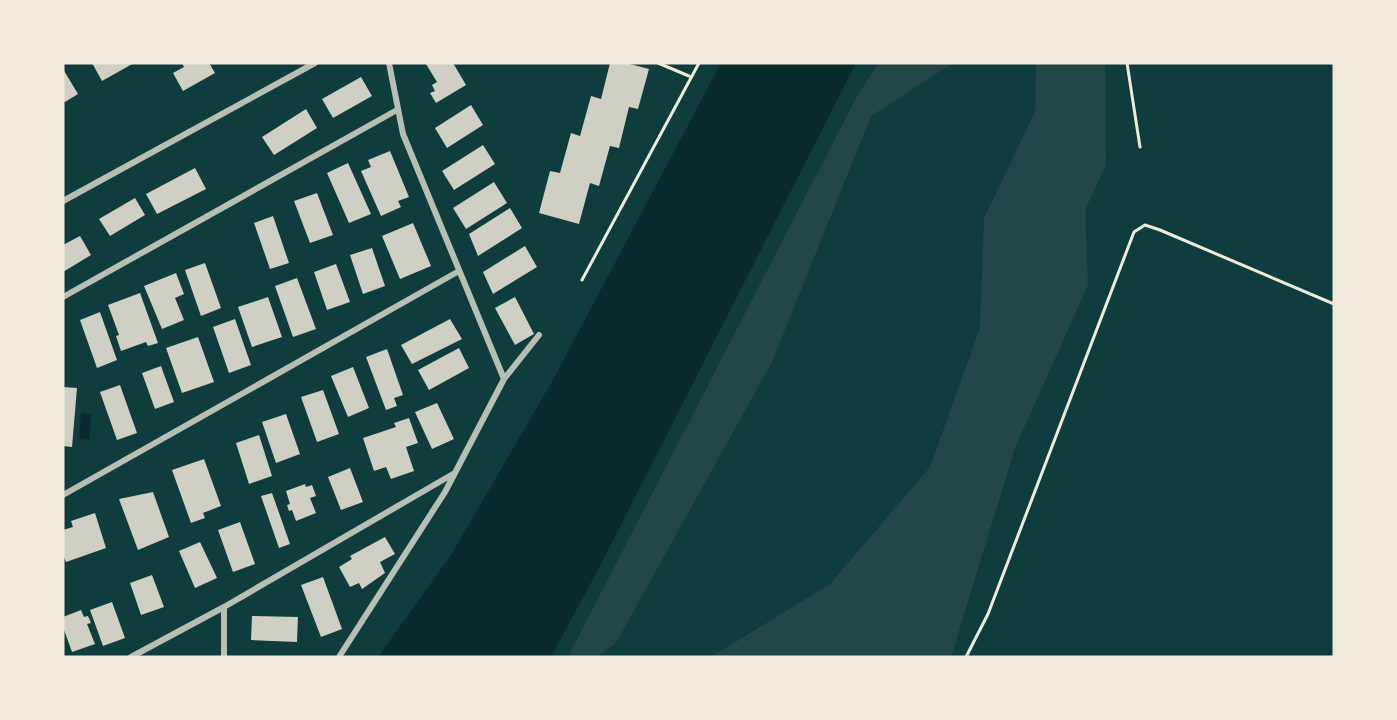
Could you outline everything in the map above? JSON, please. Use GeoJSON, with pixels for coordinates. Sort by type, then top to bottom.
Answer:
{"type":"FeatureCollection","features":[{"type":"Feature","properties":{"kind":"street"},"geometry":{"type":"LineString","coordinates":[[63,201],[315,63]]}},
{"type":"Feature","properties":{"kind":"street"},"geometry":{"type":"LineString","coordinates":[[389,63],[403,134],[504,379]]}},
{"type":"Feature","properties":{"kind":"street"},"geometry":{"type":"LineString","coordinates":[[63,297],[397,110]]}},
{"type":"Feature","properties":{"kind":"street"},"geometry":{"type":"LineString","coordinates":[[63,495],[459,271]]}},
{"type":"Feature","properties":{"kind":"street"},"geometry":{"type":"LineString","coordinates":[[339,657],[445,492],[504,379],[539,335]]}},
{"type":"Feature","properties":{"kind":"street"},"geometry":{"type":"LineString","coordinates":[[130,657],[224,607],[453,474]]}},
{"type":"Feature","properties":{"kind":"street"},"geometry":{"type":"LineString","coordinates":[[224,607],[224,657]]}},
{"type":"Feature","properties":{"kind":"path"},"geometry":{"type":"LineString","coordinates":[[658,63],[689,76]]}},
{"type":"Feature","properties":{"kind":"path"},"geometry":{"type":"LineString","coordinates":[[582,280],[689,76],[699,63]]}},
{"type":"Feature","properties":{"kind":"path"},"geometry":{"type":"LineString","coordinates":[[1127,63],[1140,147]]}},
{"type":"Feature","properties":{"kind":"path"},"geometry":{"type":"LineString","coordinates":[[966,657],[988,614],[1134,232],[1145,225],[1161,230],[1334,304]]}},
{"type":"Feature","properties":{"kind":"shaded area"},"geometry":{"type":"Polygon","coordinates":[[[721,63],[856,63],[601,564],[551,657],[378,657],[451,555],[554,378],[721,63]]]}},
{"type":"Feature","properties":{"kind":"shaded area"},"geometry":{"type":"Polygon","coordinates":[[[878,63],[953,63],[871,116],[772,362],[616,643],[596,657],[568,657],[855,100],[878,63]]]}},
{"type":"Feature","properties":{"kind":"shaded area"},"geometry":{"type":"Polygon","coordinates":[[[1036,63],[1105,63],[1106,165],[1085,210],[1088,285],[1015,448],[951,657],[711,657],[830,584],[930,467],[980,328],[984,218],[1035,112],[1036,63]]]}},
{"type":"Feature","properties":{"kind":"shaded area"},"geometry":{"type":"Polygon","coordinates":[[[81,413],[91,414],[90,440],[79,439],[81,413]]]}},
{"type":"Feature","properties":{"kind":"building"},"geometry":{"type":"Polygon","coordinates":[[[92,63],[134,63],[102,81],[92,63]]]}},
{"type":"Feature","properties":{"kind":"building"},"geometry":{"type":"Polygon","coordinates":[[[182,63],[209,63],[215,73],[183,91],[173,73],[184,67],[182,63]]]}},
{"type":"Feature","properties":{"kind":"building"},"geometry":{"type":"Polygon","coordinates":[[[453,63],[466,85],[436,103],[430,93],[435,91],[432,85],[437,82],[426,64],[453,63]]]}},
{"type":"Feature","properties":{"kind":"building"},"geometry":{"type":"Polygon","coordinates":[[[610,63],[626,63],[649,69],[638,109],[629,107],[619,148],[610,146],[599,186],[590,183],[579,224],[539,213],[550,171],[560,173],[571,133],[580,136],[591,96],[601,99],[610,63]]]}},
{"type":"Feature","properties":{"kind":"building"},"geometry":{"type":"Polygon","coordinates":[[[63,69],[78,94],[65,102],[63,101],[63,69]]]}},
{"type":"Feature","properties":{"kind":"building"},"geometry":{"type":"Polygon","coordinates":[[[361,77],[372,96],[333,118],[322,99],[361,77]]]}},
{"type":"Feature","properties":{"kind":"building"},"geometry":{"type":"Polygon","coordinates":[[[471,105],[483,125],[447,148],[435,128],[471,105]]]}},
{"type":"Feature","properties":{"kind":"building"},"geometry":{"type":"Polygon","coordinates":[[[306,109],[317,128],[274,155],[262,137],[306,109]]]}},
{"type":"Feature","properties":{"kind":"building"},"geometry":{"type":"Polygon","coordinates":[[[483,145],[495,164],[454,190],[442,171],[483,145]]]}},
{"type":"Feature","properties":{"kind":"building"},"geometry":{"type":"Polygon","coordinates":[[[390,151],[409,197],[398,201],[401,207],[381,216],[361,171],[371,167],[368,160],[390,151]]]}},
{"type":"Feature","properties":{"kind":"building"},"geometry":{"type":"Polygon","coordinates":[[[348,163],[371,214],[349,223],[327,173],[348,163]]]}},
{"type":"Feature","properties":{"kind":"building"},"geometry":{"type":"Polygon","coordinates":[[[195,168],[206,189],[157,214],[146,194],[195,168]]]}},
{"type":"Feature","properties":{"kind":"building"},"geometry":{"type":"Polygon","coordinates":[[[494,182],[507,203],[466,229],[453,208],[494,182]]]}},
{"type":"Feature","properties":{"kind":"building"},"geometry":{"type":"Polygon","coordinates":[[[317,193],[333,235],[310,243],[294,201],[317,193]]]}},
{"type":"Feature","properties":{"kind":"building"},"geometry":{"type":"Polygon","coordinates":[[[135,198],[145,215],[110,236],[99,219],[135,198]]]}},
{"type":"Feature","properties":{"kind":"building"},"geometry":{"type":"Polygon","coordinates":[[[510,208],[522,228],[478,256],[469,234],[510,208]]]}},
{"type":"Feature","properties":{"kind":"building"},"geometry":{"type":"Polygon","coordinates":[[[273,216],[289,263],[270,269],[254,223],[273,216]]]}},
{"type":"Feature","properties":{"kind":"building"},"geometry":{"type":"Polygon","coordinates":[[[413,223],[431,266],[400,279],[382,236],[413,223]]]}},
{"type":"Feature","properties":{"kind":"building"},"geometry":{"type":"Polygon","coordinates":[[[80,236],[91,255],[63,272],[63,245],[80,236]]]}},
{"type":"Feature","properties":{"kind":"building"},"geometry":{"type":"Polygon","coordinates":[[[525,246],[537,267],[493,294],[483,272],[525,246]]]}},
{"type":"Feature","properties":{"kind":"building"},"geometry":{"type":"Polygon","coordinates":[[[372,248],[385,286],[363,294],[350,255],[372,248]]]}},
{"type":"Feature","properties":{"kind":"building"},"geometry":{"type":"Polygon","coordinates":[[[205,263],[221,308],[201,316],[185,270],[205,263]]]}},
{"type":"Feature","properties":{"kind":"building"},"geometry":{"type":"Polygon","coordinates":[[[336,264],[350,302],[327,310],[314,272],[336,264]]]}},
{"type":"Feature","properties":{"kind":"building"},"geometry":{"type":"Polygon","coordinates":[[[176,273],[184,294],[175,298],[184,320],[162,329],[144,286],[176,273]]]}},
{"type":"Feature","properties":{"kind":"building"},"geometry":{"type":"Polygon","coordinates":[[[297,278],[316,329],[293,337],[275,286],[297,278]]]}},
{"type":"Feature","properties":{"kind":"building"},"geometry":{"type":"Polygon","coordinates":[[[140,293],[158,343],[148,346],[146,342],[121,351],[116,336],[119,335],[108,305],[140,293]]]}},
{"type":"Feature","properties":{"kind":"building"},"geometry":{"type":"Polygon","coordinates":[[[268,297],[282,337],[252,347],[238,307],[268,297]]]}},
{"type":"Feature","properties":{"kind":"building"},"geometry":{"type":"Polygon","coordinates":[[[515,297],[534,334],[515,345],[495,308],[515,297]]]}},
{"type":"Feature","properties":{"kind":"building"},"geometry":{"type":"Polygon","coordinates":[[[100,312],[117,360],[97,368],[80,320],[100,312]]]}},
{"type":"Feature","properties":{"kind":"building"},"geometry":{"type":"Polygon","coordinates":[[[235,319],[251,365],[229,373],[213,327],[235,319]]]}},
{"type":"Feature","properties":{"kind":"building"},"geometry":{"type":"Polygon","coordinates":[[[450,319],[462,339],[412,364],[401,345],[450,319]]]}},
{"type":"Feature","properties":{"kind":"building"},"geometry":{"type":"Polygon","coordinates":[[[198,337],[214,382],[182,393],[166,348],[198,337]]]}},
{"type":"Feature","properties":{"kind":"building"},"geometry":{"type":"Polygon","coordinates":[[[459,348],[469,368],[429,390],[418,370],[459,348]]]}},
{"type":"Feature","properties":{"kind":"building"},"geometry":{"type":"Polygon","coordinates":[[[387,349],[403,395],[394,398],[397,406],[386,410],[366,357],[387,349]]]}},
{"type":"Feature","properties":{"kind":"building"},"geometry":{"type":"Polygon","coordinates":[[[161,366],[174,402],[155,409],[142,373],[161,366]]]}},
{"type":"Feature","properties":{"kind":"building"},"geometry":{"type":"Polygon","coordinates":[[[353,367],[369,408],[348,417],[331,376],[353,367]]]}},
{"type":"Feature","properties":{"kind":"building"},"geometry":{"type":"Polygon","coordinates":[[[120,385],[137,433],[117,440],[100,392],[120,385]]]}},
{"type":"Feature","properties":{"kind":"building"},"geometry":{"type":"Polygon","coordinates":[[[63,387],[77,388],[72,447],[63,446],[63,387]]]}},
{"type":"Feature","properties":{"kind":"building"},"geometry":{"type":"Polygon","coordinates":[[[323,390],[339,434],[317,442],[301,397],[323,390]]]}},
{"type":"Feature","properties":{"kind":"building"},"geometry":{"type":"Polygon","coordinates":[[[437,403],[454,439],[432,449],[415,412],[437,403]]]}},
{"type":"Feature","properties":{"kind":"building"},"geometry":{"type":"Polygon","coordinates":[[[286,414],[300,454],[276,463],[262,422],[286,414]]]}},
{"type":"Feature","properties":{"kind":"building"},"geometry":{"type":"Polygon","coordinates":[[[409,418],[418,443],[406,447],[414,471],[391,479],[386,467],[374,471],[363,438],[396,427],[394,423],[409,418]]]}},
{"type":"Feature","properties":{"kind":"building"},"geometry":{"type":"Polygon","coordinates":[[[259,435],[272,476],[249,484],[236,443],[259,435]]]}},
{"type":"Feature","properties":{"kind":"building"},"geometry":{"type":"Polygon","coordinates":[[[204,459],[221,506],[203,513],[205,518],[191,523],[172,470],[204,459]]]}},
{"type":"Feature","properties":{"kind":"building"},"geometry":{"type":"Polygon","coordinates":[[[350,468],[363,502],[341,510],[328,477],[350,468]]]}},
{"type":"Feature","properties":{"kind":"building"},"geometry":{"type":"Polygon","coordinates":[[[305,484],[306,487],[312,485],[316,496],[310,498],[316,513],[296,521],[292,510],[289,511],[287,505],[290,504],[286,491],[305,484]]]}},
{"type":"Feature","properties":{"kind":"building"},"geometry":{"type":"Polygon","coordinates":[[[153,492],[169,537],[138,550],[119,499],[153,492]]]}},
{"type":"Feature","properties":{"kind":"building"},"geometry":{"type":"Polygon","coordinates":[[[272,493],[290,544],[279,548],[261,496],[272,493]]]}},
{"type":"Feature","properties":{"kind":"building"},"geometry":{"type":"Polygon","coordinates":[[[95,513],[106,548],[66,562],[63,555],[63,530],[73,527],[71,521],[95,513]]]}},
{"type":"Feature","properties":{"kind":"building"},"geometry":{"type":"Polygon","coordinates":[[[240,522],[255,564],[233,572],[218,530],[240,522]]]}},
{"type":"Feature","properties":{"kind":"building"},"geometry":{"type":"Polygon","coordinates":[[[385,537],[395,554],[380,562],[385,573],[362,589],[359,583],[350,587],[339,567],[352,559],[350,556],[385,537]]]}},
{"type":"Feature","properties":{"kind":"building"},"geometry":{"type":"Polygon","coordinates":[[[200,542],[217,578],[195,588],[179,551],[200,542]]]}},
{"type":"Feature","properties":{"kind":"building"},"geometry":{"type":"Polygon","coordinates":[[[152,575],[164,607],[141,615],[130,583],[152,575]]]}},
{"type":"Feature","properties":{"kind":"building"},"geometry":{"type":"Polygon","coordinates":[[[323,577],[342,629],[321,637],[301,585],[323,577]]]}},
{"type":"Feature","properties":{"kind":"building"},"geometry":{"type":"Polygon","coordinates":[[[112,602],[125,638],[103,646],[90,610],[112,602]]]}},
{"type":"Feature","properties":{"kind":"building"},"geometry":{"type":"Polygon","coordinates":[[[81,610],[84,617],[88,616],[91,623],[87,624],[95,644],[72,652],[63,627],[63,617],[81,610]]]}},
{"type":"Feature","properties":{"kind":"building"},"geometry":{"type":"Polygon","coordinates":[[[252,616],[298,617],[297,642],[251,640],[252,616]]]}}]}
